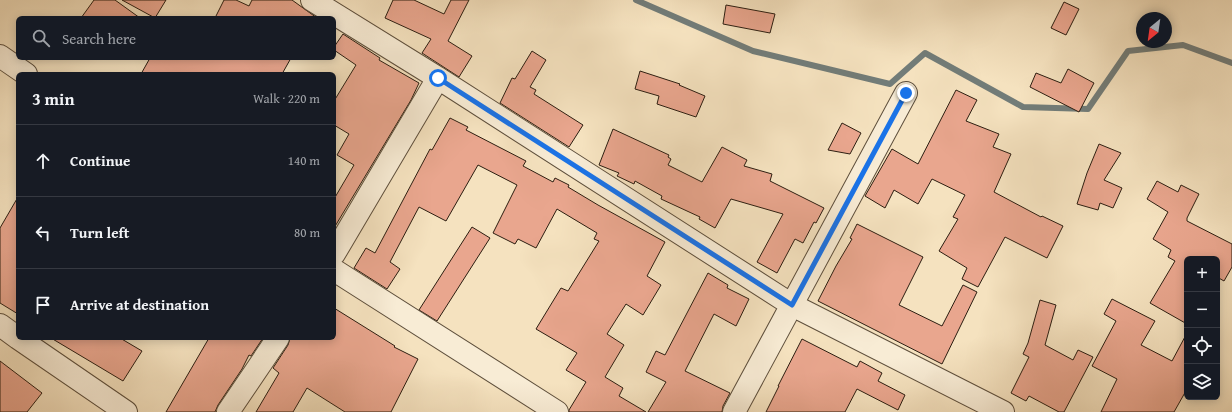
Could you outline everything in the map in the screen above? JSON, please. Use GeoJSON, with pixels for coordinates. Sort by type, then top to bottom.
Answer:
{"type":"FeatureCollection","features":[{"type":"Feature","properties":{"kind":"street"},"geometry":{"type":"LineString","coordinates":[[312,0],[438,78],[792,305],[1003,412]]}},
{"type":"Feature","properties":{"kind":"street"},"geometry":{"type":"LineString","coordinates":[[0,56],[23,72]]}},
{"type":"Feature","properties":{"kind":"street"},"geometry":{"type":"LineString","coordinates":[[336,251],[438,78]]}},
{"type":"Feature","properties":{"kind":"street"},"geometry":{"type":"LineString","coordinates":[[734,412],[906,93]]}},
{"type":"Feature","properties":{"kind":"street"},"geometry":{"type":"LineString","coordinates":[[336,271],[557,412]]}},
{"type":"Feature","properties":{"kind":"street"},"geometry":{"type":"LineString","coordinates":[[0,325],[16,337]]}},
{"type":"Feature","properties":{"kind":"street"},"geometry":{"type":"LineString","coordinates":[[21,340],[126,412]]}},
{"type":"Feature","properties":{"kind":"street"},"geometry":{"type":"LineString","coordinates":[[228,412],[277,340]]}},
{"type":"Feature","properties":{"kind":"building"},"geometry":{"type":"Polygon","coordinates":[[[94,0],[115,0],[137,16],[82,16],[94,0]]]}},
{"type":"Feature","properties":{"kind":"building"},"geometry":{"type":"Polygon","coordinates":[[[122,0],[166,0],[156,16],[151,16],[122,0]]]}},
{"type":"Feature","properties":{"kind":"building"},"geometry":{"type":"Polygon","coordinates":[[[224,0],[236,0],[249,6],[252,0],[292,0],[314,16],[216,16],[224,0]]]}},
{"type":"Feature","properties":{"kind":"building"},"geometry":{"type":"Polygon","coordinates":[[[393,0],[414,0],[444,14],[451,0],[469,0],[448,41],[472,56],[459,77],[422,53],[431,39],[385,18],[393,0]]]}},
{"type":"Feature","properties":{"kind":"building"},"geometry":{"type":"Polygon","coordinates":[[[1064,2],[1079,9],[1066,35],[1051,28],[1064,2]]]}},
{"type":"Feature","properties":{"kind":"building"},"geometry":{"type":"Polygon","coordinates":[[[726,5],[775,14],[770,33],[723,24],[726,5]]]}},
{"type":"Feature","properties":{"kind":"building"},"geometry":{"type":"Polygon","coordinates":[[[343,34],[380,58],[379,60],[419,83],[411,100],[336,225],[336,196],[354,165],[337,155],[349,134],[336,126],[336,98],[356,65],[336,51],[336,44],[343,34]]]}},
{"type":"Feature","properties":{"kind":"building"},"geometry":{"type":"Polygon","coordinates":[[[532,51],[546,60],[530,87],[536,90],[534,94],[583,125],[569,147],[500,103],[512,78],[515,79],[532,51]]]}},
{"type":"Feature","properties":{"kind":"building"},"geometry":{"type":"Polygon","coordinates":[[[149,60],[290,60],[283,72],[142,72],[149,60]]]}},
{"type":"Feature","properties":{"kind":"building"},"geometry":{"type":"Polygon","coordinates":[[[1068,69],[1094,83],[1079,112],[1030,87],[1036,73],[1061,83],[1068,69]]]}},
{"type":"Feature","properties":{"kind":"building"},"geometry":{"type":"Polygon","coordinates":[[[640,71],[680,84],[679,85],[705,96],[696,117],[657,104],[659,96],[635,89],[640,71]]]}},
{"type":"Feature","properties":{"kind":"building"},"geometry":{"type":"Polygon","coordinates":[[[956,90],[977,100],[966,121],[999,134],[993,147],[1011,154],[994,192],[1041,217],[1042,216],[1063,226],[1047,258],[1005,237],[978,287],[962,279],[967,268],[939,251],[958,219],[953,217],[965,195],[932,179],[918,204],[894,190],[885,208],[865,196],[892,149],[918,164],[956,90]]]}},
{"type":"Feature","properties":{"kind":"building"},"geometry":{"type":"Polygon","coordinates":[[[450,118],[468,127],[466,130],[526,161],[523,166],[553,182],[555,178],[569,185],[568,187],[598,205],[665,242],[647,276],[661,285],[643,315],[626,304],[607,334],[624,345],[605,377],[623,388],[619,396],[646,412],[569,412],[586,382],[566,370],[577,353],[536,329],[561,288],[568,291],[599,241],[594,239],[597,233],[557,209],[536,248],[518,239],[515,244],[493,233],[517,185],[478,165],[446,221],[419,207],[390,262],[400,269],[387,289],[354,268],[366,248],[375,253],[430,149],[432,150],[450,118]]]}},
{"type":"Feature","properties":{"kind":"building"},"geometry":{"type":"Polygon","coordinates":[[[842,123],[861,133],[850,154],[828,150],[842,123]]]}},
{"type":"Feature","properties":{"kind":"building"},"geometry":{"type":"Polygon","coordinates":[[[613,129],[669,155],[668,157],[671,159],[668,165],[702,182],[722,147],[747,160],[744,166],[772,174],[770,181],[824,208],[816,223],[814,222],[803,243],[795,239],[777,273],[757,262],[783,214],[731,199],[715,228],[699,219],[700,217],[661,199],[662,196],[635,181],[634,184],[617,176],[619,173],[599,165],[613,129]]]}},
{"type":"Feature","properties":{"kind":"building"},"geometry":{"type":"Polygon","coordinates":[[[1099,144],[1121,153],[1104,180],[1122,188],[1113,208],[1100,203],[1098,210],[1077,204],[1087,173],[1099,144]]]}},
{"type":"Feature","properties":{"kind":"building"},"geometry":{"type":"Polygon","coordinates":[[[1157,181],[1178,192],[1181,185],[1199,194],[1187,218],[1187,221],[1232,244],[1232,267],[1224,281],[1220,279],[1220,256],[1184,256],[1184,322],[1150,303],[1175,261],[1168,257],[1171,250],[1153,239],[1168,212],[1147,199],[1157,181]]]}},
{"type":"Feature","properties":{"kind":"building"},"geometry":{"type":"Polygon","coordinates":[[[16,200],[16,313],[0,303],[0,228],[16,200]]]}},
{"type":"Feature","properties":{"kind":"building"},"geometry":{"type":"Polygon","coordinates":[[[857,224],[923,257],[899,305],[942,326],[963,285],[977,292],[942,364],[818,301],[852,239],[850,238],[857,224]]]}},
{"type":"Feature","properties":{"kind":"building"},"geometry":{"type":"Polygon","coordinates":[[[472,227],[490,238],[437,321],[419,310],[472,227]]]}},
{"type":"Feature","properties":{"kind":"building"},"geometry":{"type":"Polygon","coordinates":[[[708,273],[728,285],[727,288],[749,299],[736,326],[714,314],[685,371],[730,393],[723,406],[722,412],[648,412],[666,382],[646,372],[656,351],[665,355],[708,273]]]}},
{"type":"Feature","properties":{"kind":"building"},"geometry":{"type":"Polygon","coordinates":[[[1112,299],[1155,321],[1141,345],[1172,361],[1184,339],[1184,394],[1174,412],[1101,412],[1117,379],[1092,366],[1116,321],[1104,314],[1112,299]]]}},
{"type":"Feature","properties":{"kind":"building"},"geometry":{"type":"Polygon","coordinates":[[[1040,300],[1056,305],[1045,345],[1073,360],[1078,350],[1093,357],[1064,412],[1059,412],[1029,396],[1026,401],[1011,393],[1029,357],[1023,354],[1028,343],[1040,300]]]}},
{"type":"Feature","properties":{"kind":"building"},"geometry":{"type":"Polygon","coordinates":[[[336,309],[395,346],[394,347],[418,359],[391,412],[345,412],[307,388],[293,412],[256,412],[279,373],[273,368],[288,345],[289,340],[336,340],[336,309]]]}},
{"type":"Feature","properties":{"kind":"building"},"geometry":{"type":"Polygon","coordinates":[[[802,339],[857,367],[860,361],[882,373],[878,381],[905,395],[898,410],[857,389],[845,412],[766,412],[802,339]]]}},
{"type":"Feature","properties":{"kind":"building"},"geometry":{"type":"Polygon","coordinates":[[[54,340],[123,340],[142,351],[123,381],[54,340]]]}},
{"type":"Feature","properties":{"kind":"building"},"geometry":{"type":"Polygon","coordinates":[[[208,340],[262,340],[251,356],[249,355],[215,412],[166,412],[208,340]]]}},
{"type":"Feature","properties":{"kind":"building"},"geometry":{"type":"Polygon","coordinates":[[[0,361],[42,393],[27,412],[0,412],[0,361]]]}},
{"type":"Feature","properties":{"kind":"waterway"},"geometry":{"type":"LineString","coordinates":[[636,0],[753,51],[890,84],[925,53],[1023,107],[1088,109],[1128,51],[1183,45],[1232,63]]}},
{"type":"Feature","properties":{"kind":"route"},"geometry":{"type":"LineString","coordinates":[[438,78],[792,305],[906,93]]}}]}
